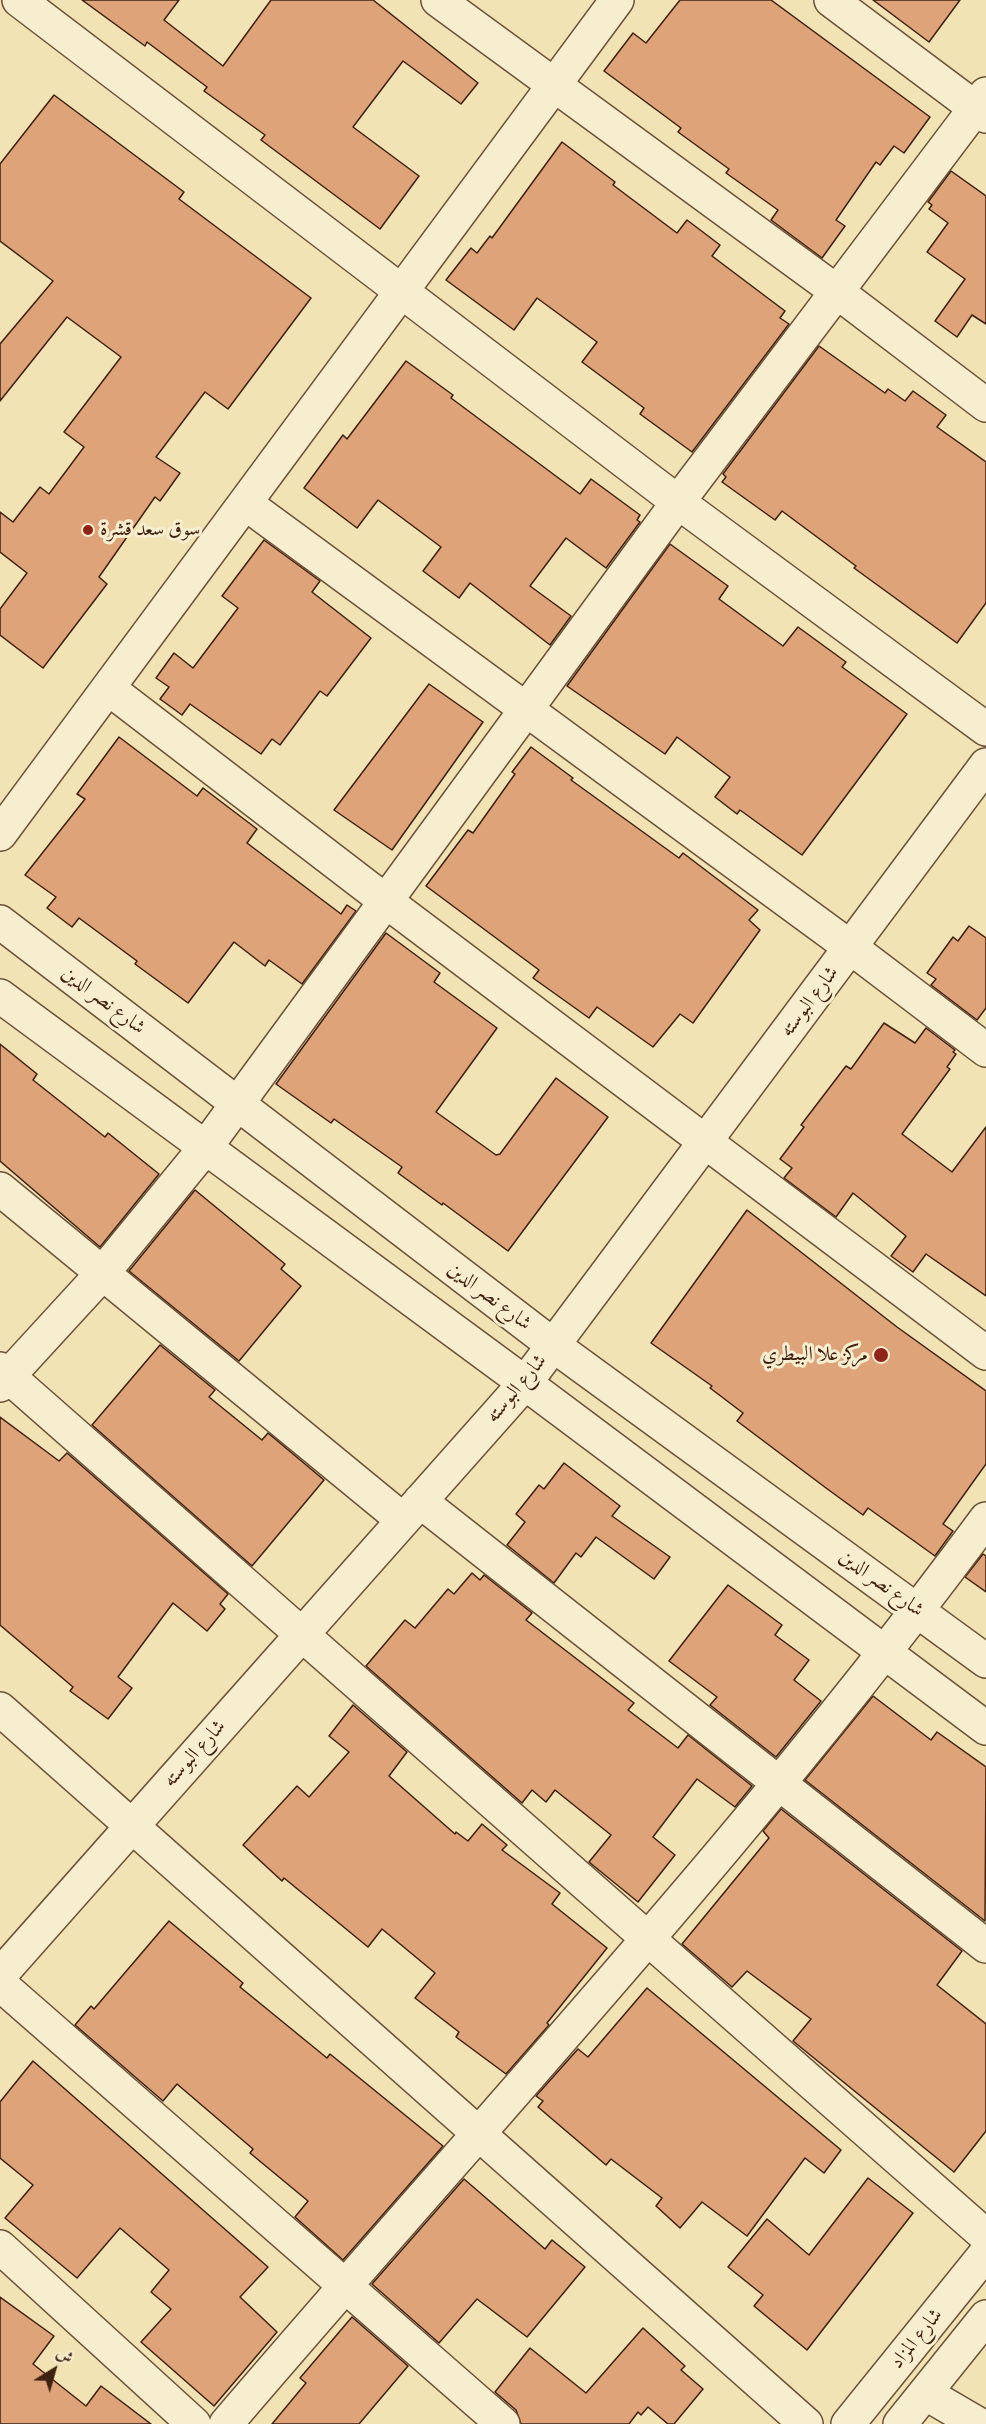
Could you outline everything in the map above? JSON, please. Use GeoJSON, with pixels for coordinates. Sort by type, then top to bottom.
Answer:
{"type":"FeatureCollection","features":[{"type":"Feature","properties":{"kind":"street"},"geometry":{"type":"LineString","coordinates":[[19,0],[55,10],[402,291],[678,502],[986,729]]}},
{"type":"Feature","properties":{"kind":"street"},"geometry":{"type":"LineString","coordinates":[[438,0],[836,291],[986,405]]}},
{"type":"Feature","properties":{"kind":"street"},"geometry":{"type":"LineString","coordinates":[[0,834],[617,0]]}},
{"type":"Feature","properties":{"kind":"street"},"geometry":{"type":"LineString","coordinates":[[831,0],[982,106],[836,291],[678,502],[205,1148],[101,1275],[3,1377],[302,1634],[986,2236]]}},
{"type":"Feature","properties":{"kind":"street"},"geometry":{"type":"LineString","coordinates":[[245,503],[525,711],[850,947],[986,1050]]}},
{"type":"Feature","properties":{"kind":"street"},"geometry":{"type":"LineString","coordinates":[[108,688],[387,902],[986,1353]]}},
{"type":"Feature","properties":{"kind":"street","name":"شارع البوسته"},"geometry":{"type":"LineString","coordinates":[[0,1975],[525,1383],[986,765]]}},
{"type":"Feature","properties":{"kind":"street","name":"شارع نصر الدين"},"geometry":{"type":"LineString","coordinates":[[0,922],[553,1345],[986,1661]]}},
{"type":"Feature","properties":{"kind":"street"},"geometry":{"type":"LineString","coordinates":[[0,996],[525,1383],[986,1728]]}},
{"type":"Feature","properties":{"kind":"street"},"geometry":{"type":"LineString","coordinates":[[0,1189],[101,1275],[411,1511],[780,1783],[986,1946]]}},
{"type":"Feature","properties":{"kind":"street"},"geometry":{"type":"LineString","coordinates":[[226,2424],[344,2286],[480,2134],[780,1783],[918,1611],[986,1519]]}},
{"type":"Feature","properties":{"kind":"street"},"geometry":{"type":"LineString","coordinates":[[0,1709],[806,2424]]}},
{"type":"Feature","properties":{"kind":"street"},"geometry":{"type":"LineString","coordinates":[[0,1984],[503,2424]]}},
{"type":"Feature","properties":{"kind":"street"},"geometry":{"type":"LineString","coordinates":[[0,2247],[194,2424]]}},
{"type":"Feature","properties":{"kind":"street","name":"شارع المزاد"},"geometry":{"type":"LineString","coordinates":[[848,2424],[986,2253]]}},
{"type":"Feature","properties":{"kind":"street","name":"شارع المزاد"},"geometry":{"type":"LineString","coordinates":[[900,2424],[986,2317]]}},
{"type":"Feature","properties":{"kind":"street"},"geometry":{"type":"LineString","coordinates":[[925,2393],[978,2424]]}},
{"type":"Feature","properties":{"kind":"building"},"geometry":{"type":"Polygon","coordinates":[[[82,0],[179,0],[164,20],[223,66],[271,0],[373,0],[478,83],[461,104],[403,61],[353,127],[419,176],[380,229],[261,140],[265,135],[204,91],[207,87],[147,42],[145,46],[82,0]]]}},
{"type":"Feature","properties":{"kind":"building"},"geometry":{"type":"Polygon","coordinates":[[[680,0],[771,0],[930,117],[904,153],[894,146],[880,165],[876,162],[836,220],[845,226],[822,258],[771,220],[778,210],[726,173],[729,169],[678,132],[681,128],[604,71],[633,33],[646,43],[680,0]]]}},
{"type":"Feature","properties":{"kind":"building"},"geometry":{"type":"Polygon","coordinates":[[[873,0],[960,0],[929,42],[873,0]]]}},
{"type":"Feature","properties":{"kind":"building","name":"سوق سعد قشرة"},"geometry":{"type":"Polygon","coordinates":[[[54,95],[184,192],[179,199],[311,298],[228,409],[205,392],[156,457],[180,473],[160,501],[155,497],[99,577],[107,584],[43,668],[0,635],[0,609],[27,573],[0,552],[0,512],[13,522],[40,487],[49,494],[84,447],[64,432],[121,357],[67,317],[0,401],[0,344],[53,281],[0,241],[0,164],[54,95]]]}},
{"type":"Feature","properties":{"kind":"building"},"geometry":{"type":"Polygon","coordinates":[[[562,142],[615,182],[613,185],[677,233],[687,220],[720,245],[712,256],[785,311],[780,318],[789,324],[692,452],[640,414],[644,408],[582,362],[597,342],[537,298],[514,330],[446,280],[471,248],[477,253],[490,236],[492,238],[562,142]]]}},
{"type":"Feature","properties":{"kind":"building"},"geometry":{"type":"Polygon","coordinates":[[[951,171],[986,196],[986,324],[972,315],[957,337],[935,321],[965,279],[927,252],[948,223],[929,209],[932,205],[928,202],[951,171]]]}},
{"type":"Feature","properties":{"kind":"building"},"geometry":{"type":"Polygon","coordinates":[[[819,346],[885,393],[888,389],[905,401],[913,391],[946,415],[937,427],[986,462],[986,603],[957,643],[854,568],[856,566],[782,511],[775,520],[722,482],[726,477],[723,474],[819,346]]]}},
{"type":"Feature","properties":{"kind":"building"},"geometry":{"type":"Polygon","coordinates":[[[406,361],[453,395],[451,398],[580,494],[591,479],[640,515],[637,520],[640,522],[606,568],[566,538],[530,586],[571,616],[550,645],[470,583],[459,598],[423,571],[441,547],[378,500],[357,528],[304,488],[343,435],[347,439],[406,361]]]}},
{"type":"Feature","properties":{"kind":"building"},"geometry":{"type":"Polygon","coordinates":[[[264,540],[320,581],[312,592],[371,638],[327,696],[320,691],[280,745],[272,739],[261,754],[190,704],[182,715],[160,699],[169,687],[156,678],[174,653],[193,668],[238,608],[222,596],[264,540]]]}},
{"type":"Feature","properties":{"kind":"building"},"geometry":{"type":"Polygon","coordinates":[[[670,544],[728,586],[719,599],[783,646],[798,627],[846,662],[842,667],[907,714],[802,855],[740,810],[737,814],[715,797],[730,777],[677,737],[665,754],[567,686],[670,544]]]}},
{"type":"Feature","properties":{"kind":"building"},"geometry":{"type":"Polygon","coordinates":[[[429,684],[483,722],[392,850],[334,810],[429,684]]]}},
{"type":"Feature","properties":{"kind":"building"},"geometry":{"type":"Polygon","coordinates":[[[119,737],[197,796],[203,788],[257,829],[247,843],[341,914],[347,905],[356,911],[302,984],[269,960],[265,966],[234,942],[188,1003],[135,964],[137,961],[79,918],[72,927],[47,908],[56,897],[25,875],[85,799],[77,794],[119,737]]]}},
{"type":"Feature","properties":{"kind":"building"},"geometry":{"type":"Polygon","coordinates":[[[531,747],[573,778],[571,780],[679,858],[683,853],[758,910],[749,920],[760,930],[693,1023],[680,1014],[653,1047],[597,1007],[589,1018],[533,978],[539,970],[426,886],[468,830],[473,833],[515,774],[512,772],[531,747]]]}},
{"type":"Feature","properties":{"kind":"building"},"geometry":{"type":"Polygon","coordinates":[[[969,926],[986,938],[986,1008],[977,1020],[931,985],[936,979],[927,973],[953,937],[958,941],[969,926]]]}},
{"type":"Feature","properties":{"kind":"building"},"geometry":{"type":"Polygon","coordinates":[[[386,933],[440,973],[434,982],[497,1028],[436,1112],[496,1155],[500,1154],[556,1078],[608,1117],[508,1251],[398,1173],[402,1167],[334,1119],[331,1123],[276,1084],[386,933]]]}},
{"type":"Feature","properties":{"kind":"building"},"geometry":{"type":"Polygon","coordinates":[[[884,1023],[915,1043],[926,1028],[955,1050],[953,1052],[956,1054],[947,1067],[950,1069],[902,1134],[952,1172],[986,1127],[986,1296],[926,1254],[913,1272],[891,1256],[906,1236],[853,1193],[836,1217],[784,1178],[792,1168],[780,1159],[804,1127],[801,1125],[846,1066],[851,1069],[884,1023]]]}},
{"type":"Feature","properties":{"kind":"building"},"geometry":{"type":"Polygon","coordinates":[[[0,1044],[37,1074],[33,1080],[105,1137],[108,1133],[159,1174],[100,1247],[0,1161],[0,1044]]]}},
{"type":"Feature","properties":{"kind":"building"},"geometry":{"type":"Polygon","coordinates":[[[195,1190],[285,1264],[281,1269],[301,1286],[239,1361],[129,1271],[195,1190]]]}},
{"type":"Feature","properties":{"kind":"building"},"geometry":{"type":"Polygon","coordinates":[[[747,1210],[897,1327],[986,1391],[986,1464],[943,1524],[953,1531],[935,1556],[868,1508],[863,1515],[826,1488],[737,1421],[743,1413],[710,1388],[712,1386],[651,1343],[747,1210]]]}},
{"type":"Feature","properties":{"kind":"building"},"geometry":{"type":"Polygon","coordinates":[[[160,1345],[215,1390],[209,1397],[262,1440],[268,1433],[324,1480],[252,1566],[92,1425],[160,1345]]]}},
{"type":"Feature","properties":{"kind":"building"},"geometry":{"type":"Polygon","coordinates":[[[0,1417],[59,1461],[67,1453],[228,1594],[220,1604],[225,1609],[207,1631],[173,1603],[118,1677],[132,1688],[108,1719],[70,1691],[73,1687],[0,1625],[0,1417]]]}},
{"type":"Feature","properties":{"kind":"building"},"geometry":{"type":"Polygon","coordinates":[[[564,1463],[620,1506],[612,1516],[670,1557],[654,1579],[596,1537],[581,1557],[576,1553],[554,1583],[507,1545],[525,1522],[516,1514],[539,1485],[544,1489],[564,1463]]]}},
{"type":"Feature","properties":{"kind":"building"},"geometry":{"type":"Polygon","coordinates":[[[983,1554],[986,1556],[986,1592],[965,1577],[983,1554]]]}},
{"type":"Feature","properties":{"kind":"building"},"geometry":{"type":"Polygon","coordinates":[[[472,1573],[480,1580],[484,1575],[532,1613],[526,1620],[634,1703],[628,1710],[678,1748],[688,1735],[752,1786],[735,1807],[697,1779],[653,1837],[675,1855],[638,1902],[589,1862],[611,1835],[555,1790],[546,1802],[532,1790],[522,1803],[366,1666],[405,1620],[415,1628],[448,1589],[454,1594],[472,1573]]]}},
{"type":"Feature","properties":{"kind":"building"},"geometry":{"type":"Polygon","coordinates":[[[728,1585],[782,1625],[775,1635],[809,1660],[794,1680],[821,1701],[776,1757],[710,1705],[717,1697],[669,1661],[728,1585]]]}},
{"type":"Feature","properties":{"kind":"building"},"geometry":{"type":"Polygon","coordinates":[[[873,1696],[931,1740],[937,1732],[986,1767],[985,1921],[805,1780],[873,1696]]]}},
{"type":"Feature","properties":{"kind":"building"},"geometry":{"type":"Polygon","coordinates":[[[353,1705],[407,1752],[389,1776],[455,1834],[456,1832],[468,1841],[482,1824],[507,1845],[502,1850],[560,1893],[552,1904],[607,1948],[547,2023],[549,2025],[506,2074],[456,2037],[459,2032],[415,1998],[435,1973],[382,1929],[368,1947],[284,1878],[282,1881],[243,1845],[297,1786],[309,1797],[349,1752],[329,1736],[353,1705]]]}},
{"type":"Feature","properties":{"kind":"building"},"geometry":{"type":"Polygon","coordinates":[[[781,1809],[962,1951],[937,1985],[986,2024],[986,2131],[954,2172],[793,2041],[811,2019],[747,1971],[732,1987],[682,1944],[769,1838],[763,1831],[781,1809]]]}},
{"type":"Feature","properties":{"kind":"building"},"geometry":{"type":"Polygon","coordinates":[[[169,1921],[243,1983],[240,1987],[327,2058],[330,2054],[443,2146],[343,2260],[295,2217],[308,2201],[250,2153],[253,2149],[177,2084],[163,2101],[75,2025],[91,2006],[94,2009],[169,1921]]]}},
{"type":"Feature","properties":{"kind":"building"},"geometry":{"type":"Polygon","coordinates":[[[647,1988],[841,2150],[824,2173],[805,2158],[747,2236],[702,2202],[680,2228],[656,2206],[662,2198],[611,2159],[606,2165],[538,2107],[543,2101],[536,2096],[578,2049],[588,2057],[647,1988]]]}},
{"type":"Feature","properties":{"kind":"building"},"geometry":{"type":"Polygon","coordinates":[[[33,2061],[268,2267],[240,2297],[277,2332],[214,2406],[141,2342],[171,2309],[151,2292],[169,2270],[120,2228],[77,2278],[5,2218],[33,2185],[0,2158],[0,2102],[33,2061]]]}},
{"type":"Feature","properties":{"kind":"building"},"geometry":{"type":"Polygon","coordinates":[[[868,2178],[913,2213],[807,2350],[754,2306],[763,2295],[728,2267],[767,2219],[809,2255],[868,2178]]]}},
{"type":"Feature","properties":{"kind":"building"},"geometry":{"type":"Polygon","coordinates":[[[464,2179],[545,2249],[552,2240],[585,2267],[527,2337],[477,2299],[439,2343],[372,2284],[464,2179]]]}},
{"type":"Feature","properties":{"kind":"building"},"geometry":{"type":"Polygon","coordinates":[[[0,2297],[54,2336],[33,2364],[86,2406],[101,2386],[151,2424],[0,2424],[0,2297]]]}},
{"type":"Feature","properties":{"kind":"building"},"geometry":{"type":"Polygon","coordinates":[[[352,2317],[408,2366],[359,2424],[272,2424],[306,2383],[300,2378],[352,2317]]]}},
{"type":"Feature","properties":{"kind":"building"},"geometry":{"type":"Polygon","coordinates":[[[643,2328],[685,2366],[681,2370],[703,2389],[674,2424],[668,2424],[648,2407],[641,2415],[638,2412],[629,2424],[521,2424],[516,2410],[495,2392],[530,2348],[586,2393],[643,2328]]]}},
{"type":"Feature","properties":{"kind":"place","name":"سوق سعد قشرة"},"geometry":{"type":"Point","coordinates":[88,530]}},
{"type":"Feature","properties":{"kind":"place","name":"مركز علا البيطري"},"geometry":{"type":"Point","coordinates":[881,1355]}}]}
